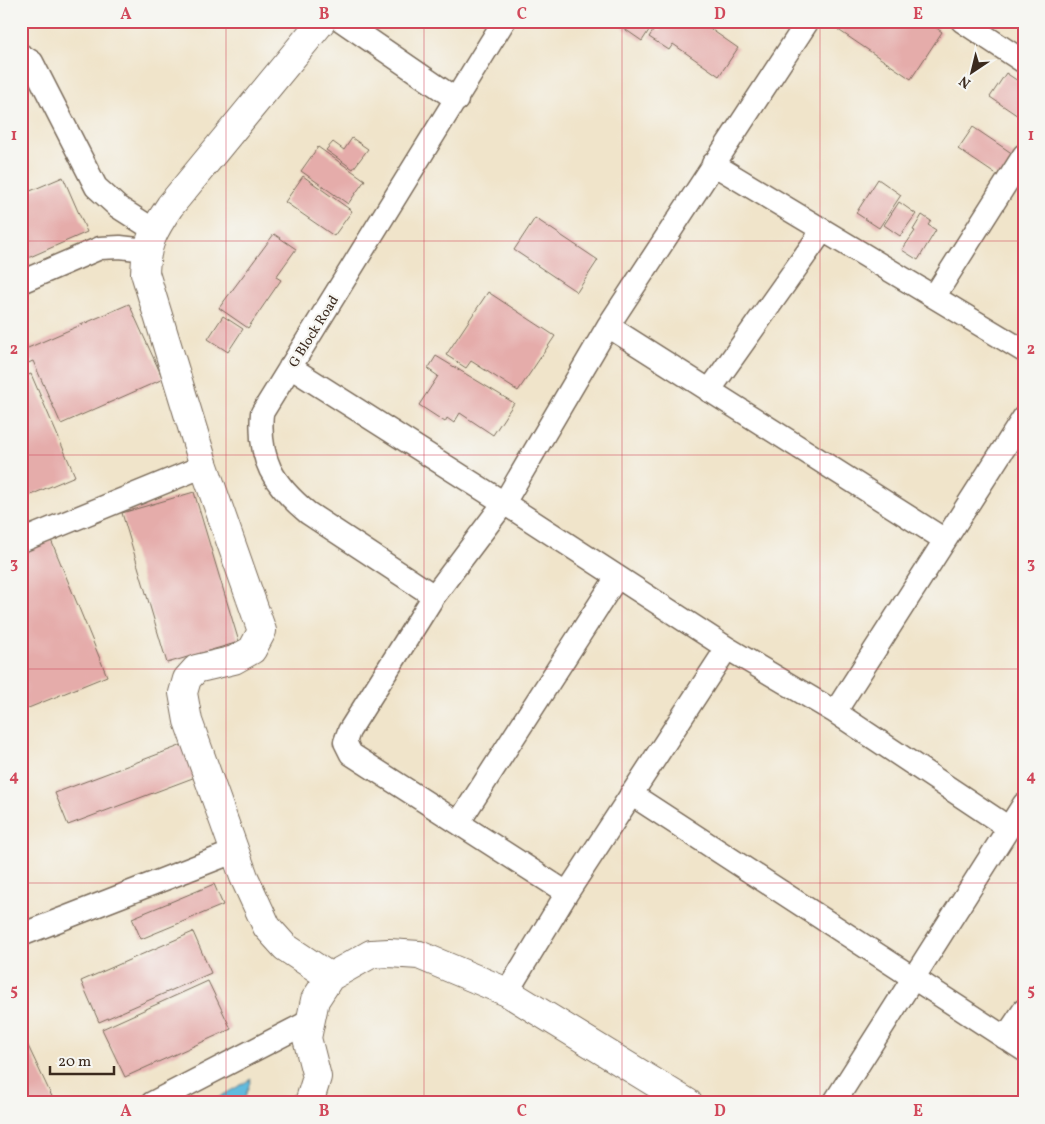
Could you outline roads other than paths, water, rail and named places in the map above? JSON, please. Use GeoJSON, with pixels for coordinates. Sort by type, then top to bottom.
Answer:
{"type":"FeatureCollection","features":[{"type":"Feature","properties":{"kind":"street"},"geometry":{"type":"LineString","coordinates":[[322,21],[170,206],[150,240],[145,274],[204,466],[262,631],[252,650],[234,660],[196,669],[186,679],[183,692],[188,721],[244,877],[267,927],[285,947],[330,977]]}},
{"type":"Feature","properties":{"kind":"street"},"geometry":{"type":"LineString","coordinates":[[342,21],[457,100]]}},
{"type":"Feature","properties":{"kind":"street","name":"G Block Road"},"geometry":{"type":"LineString","coordinates":[[434,596],[308,513],[292,499],[272,476],[265,455],[261,431],[262,413],[457,100],[504,21]]}},
{"type":"Feature","properties":{"kind":"street"},"geometry":{"type":"LineString","coordinates":[[567,893],[352,754],[345,742],[349,731],[434,596],[504,503],[608,326],[808,21]]}},
{"type":"Feature","properties":{"kind":"street"},"geometry":{"type":"LineString","coordinates":[[962,21],[1024,62]]}},
{"type":"Feature","properties":{"kind":"street"},"geometry":{"type":"LineString","coordinates":[[21,55],[32,62],[96,187],[150,240]]}},
{"type":"Feature","properties":{"kind":"street"},"geometry":{"type":"LineString","coordinates":[[934,297],[1024,155]]}},
{"type":"Feature","properties":{"kind":"street"},"geometry":{"type":"LineString","coordinates":[[713,164],[1024,351]]}},
{"type":"Feature","properties":{"kind":"street"},"geometry":{"type":"LineString","coordinates":[[709,391],[823,230]]}},
{"type":"Feature","properties":{"kind":"street"},"geometry":{"type":"LineString","coordinates":[[21,282],[100,248],[120,247],[150,240]]}},
{"type":"Feature","properties":{"kind":"street"},"geometry":{"type":"LineString","coordinates":[[608,326],[945,540]]}},
{"type":"Feature","properties":{"kind":"street"},"geometry":{"type":"LineString","coordinates":[[290,368],[618,576],[727,648],[835,712],[1009,828]]}},
{"type":"Feature","properties":{"kind":"street"},"geometry":{"type":"LineString","coordinates":[[835,712],[1024,417]]}},
{"type":"Feature","properties":{"kind":"street"},"geometry":{"type":"LineString","coordinates":[[21,541],[204,466]]}},
{"type":"Feature","properties":{"kind":"street"},"geometry":{"type":"LineString","coordinates":[[459,822],[618,576]]}},
{"type":"Feature","properties":{"kind":"street"},"geometry":{"type":"LineString","coordinates":[[507,992],[567,893],[727,648]]}},
{"type":"Feature","properties":{"kind":"street"},"geometry":{"type":"LineString","coordinates":[[631,794],[1024,1050]]}},
{"type":"Feature","properties":{"kind":"street"},"geometry":{"type":"LineString","coordinates":[[834,1103],[1024,804]]}},
{"type":"Feature","properties":{"kind":"street"},"geometry":{"type":"LineString","coordinates":[[21,935],[236,851]]}},
{"type":"Feature","properties":{"kind":"street"},"geometry":{"type":"LineString","coordinates":[[309,1103],[317,1077],[307,1038],[315,1000],[330,977],[371,954],[389,953],[419,955],[507,992],[688,1103]]}},
{"type":"Feature","properties":{"kind":"street"},"geometry":{"type":"LineString","coordinates":[[1005,1038],[1024,1010]]}},
{"type":"Feature","properties":{"kind":"street"},"geometry":{"type":"LineString","coordinates":[[152,1103],[310,1021]]}},
{"type":"Feature","properties":{"kind":"water"},"geometry":{"type":"Polygon","coordinates":[[[251,1079],[243,1103],[209,1103],[251,1079]]]}}]}
